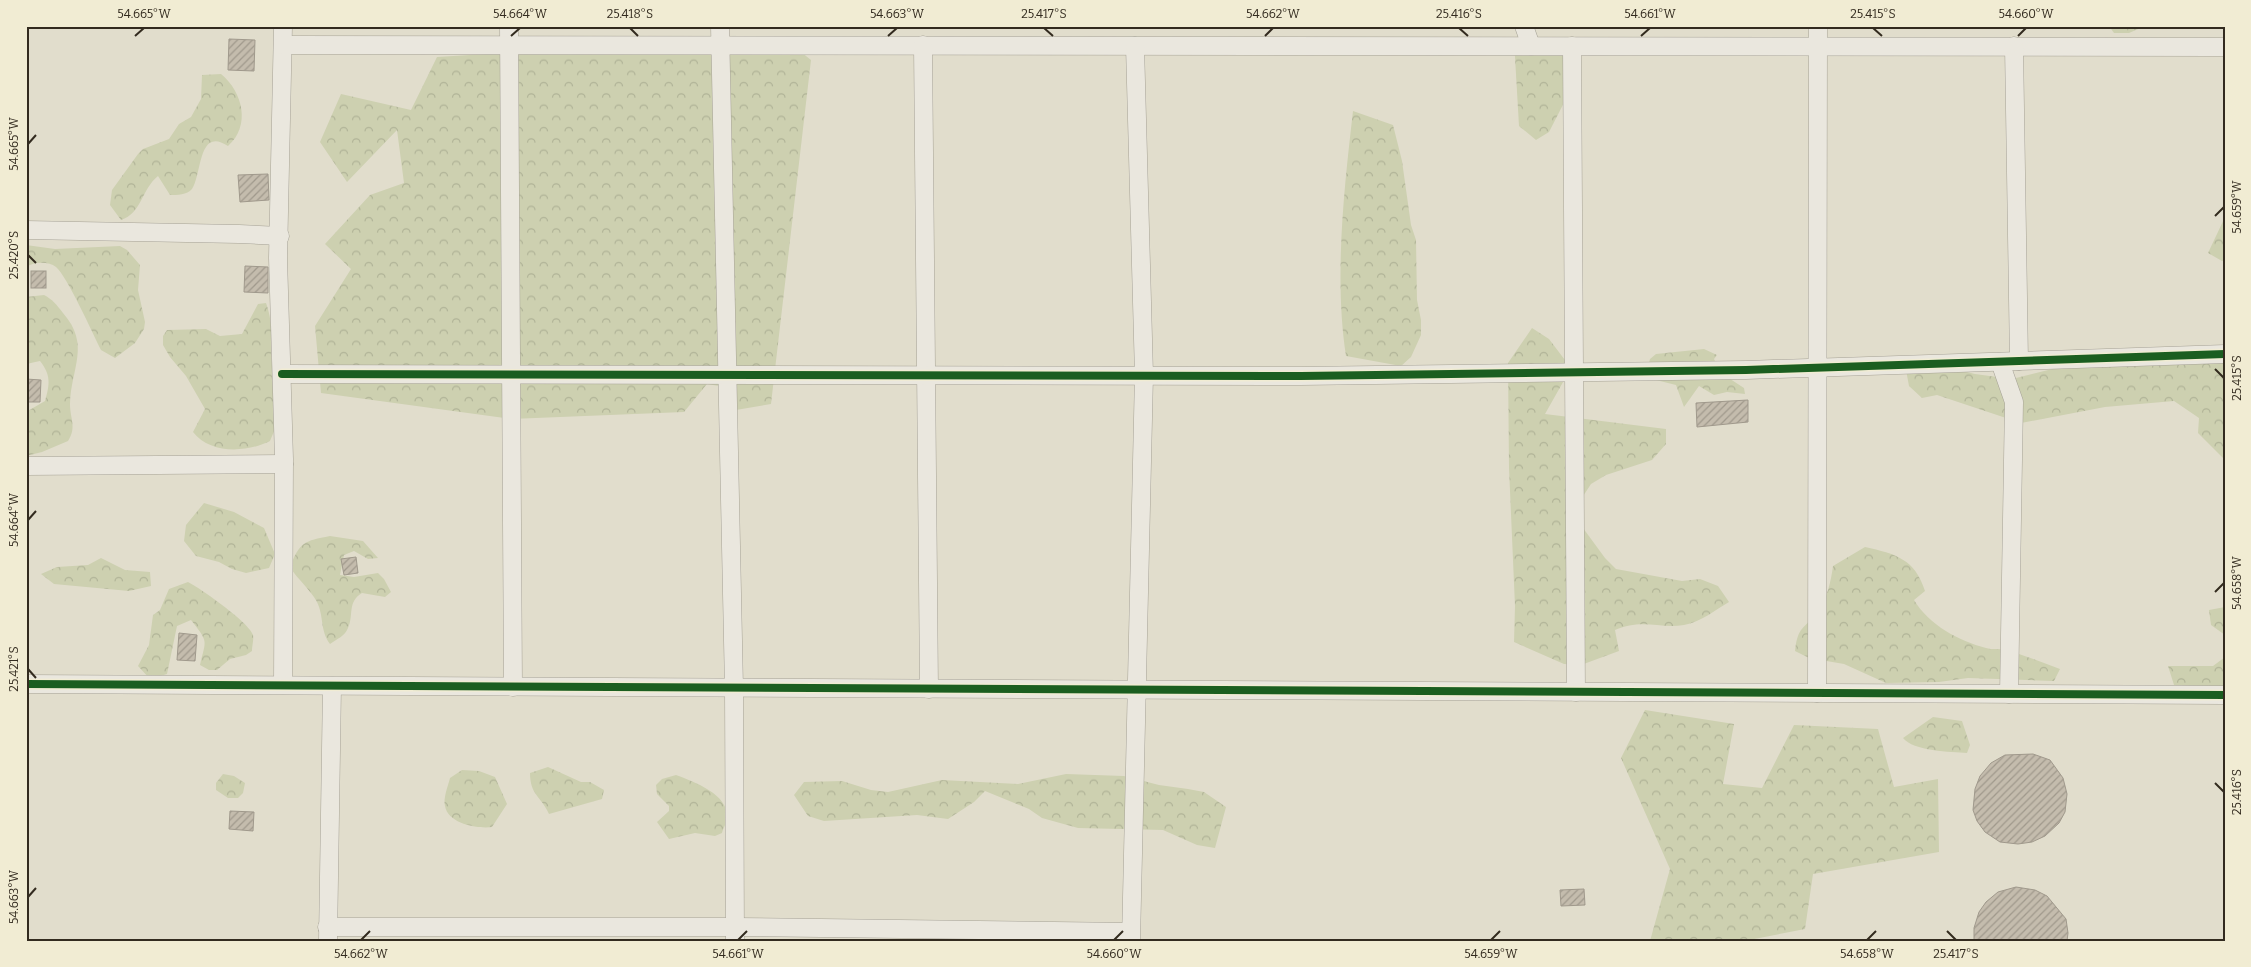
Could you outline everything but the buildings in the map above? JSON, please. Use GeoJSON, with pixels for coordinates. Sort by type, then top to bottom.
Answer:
{"type":"FeatureCollection","features":[{"type":"Feature","properties":{"kind":"street"},"geometry":{"type":"LineString","coordinates":[[283,26],[280,236],[284,464],[283,685]]}},
{"type":"Feature","properties":{"kind":"street"},"geometry":{"type":"LineString","coordinates":[[509,26],[513,687]]}},
{"type":"Feature","properties":{"kind":"street"},"geometry":{"type":"LineString","coordinates":[[720,26],[734,688],[735,934]]}},
{"type":"Feature","properties":{"kind":"street"},"geometry":{"type":"LineString","coordinates":[[1524,26],[1531,46]]}},
{"type":"Feature","properties":{"kind":"street"},"geometry":{"type":"LineString","coordinates":[[1817,693],[1818,26]]}},
{"type":"Feature","properties":{"kind":"street"},"geometry":{"type":"LineString","coordinates":[[283,45],[2225,46]]}},
{"type":"Feature","properties":{"kind":"street"},"geometry":{"type":"LineString","coordinates":[[923,46],[929,689]]}},
{"type":"Feature","properties":{"kind":"street"},"geometry":{"type":"LineString","coordinates":[[332,686],[327,934],[1130,936],[1144,375],[1135,46]]}},
{"type":"Feature","properties":{"kind":"street"},"geometry":{"type":"LineString","coordinates":[[1572,46],[1576,692]]}},
{"type":"Feature","properties":{"kind":"street"},"geometry":{"type":"LineString","coordinates":[[2014,46],[2019,361]]}},
{"type":"Feature","properties":{"kind":"street"},"geometry":{"type":"LineString","coordinates":[[26,230],[280,236]]}},
{"type":"Feature","properties":{"kind":"street"},"geometry":{"type":"LineString","coordinates":[[282,374],[1144,375],[1574,372],[1818,368],[2225,354]]}},
{"type":"Feature","properties":{"kind":"street"},"geometry":{"type":"LineString","coordinates":[[2000,362],[2014,402],[2009,694]]}},
{"type":"Feature","properties":{"kind":"street"},"geometry":{"type":"LineString","coordinates":[[26,466],[284,464]]}},
{"type":"Feature","properties":{"kind":"street"},"geometry":{"type":"LineString","coordinates":[[26,684],[2225,695]]}},
{"type":"Feature","properties":{"kind":"green space"},"geometry":{"type":"Polygon","coordinates":[[[2109,26],[2145,26],[2129,33],[2114,33],[2109,26]]]}},
{"type":"Feature","properties":{"kind":"green space"},"geometry":{"type":"Polygon","coordinates":[[[781,36],[811,60],[771,404],[736,410],[725,387],[707,384],[684,412],[511,419],[321,393],[315,326],[351,269],[325,244],[370,195],[404,183],[397,130],[347,182],[320,142],[341,94],[411,110],[437,57],[781,36]]]}},
{"type":"Feature","properties":{"kind":"green space"},"geometry":{"type":"Polygon","coordinates":[[[1566,39],[1570,91],[1549,132],[1536,140],[1519,126],[1514,40],[1566,39]]]}},
{"type":"Feature","properties":{"kind":"green space"},"geometry":{"type":"Polygon","coordinates":[[[221,74],[229,81],[239,99],[242,119],[240,129],[235,138],[228,146],[218,141],[211,142],[206,147],[202,154],[195,182],[190,191],[170,195],[158,176],[152,182],[133,212],[121,220],[110,205],[112,190],[143,149],[169,139],[179,124],[191,117],[201,99],[202,75],[221,74]]]}},
{"type":"Feature","properties":{"kind":"green space"},"geometry":{"type":"Polygon","coordinates":[[[1353,111],[1393,125],[1402,161],[1411,225],[1416,240],[1417,300],[1421,320],[1421,335],[1411,357],[1401,366],[1346,356],[1342,326],[1341,265],[1346,171],[1353,111]]]}},
{"type":"Feature","properties":{"kind":"green space"},"geometry":{"type":"Polygon","coordinates":[[[2225,217],[2225,260],[2222,261],[2208,253],[2225,217]]]}},
{"type":"Feature","properties":{"kind":"green space"},"geometry":{"type":"Polygon","coordinates":[[[26,245],[55,249],[120,246],[127,250],[140,265],[138,290],[145,322],[144,329],[135,343],[115,358],[101,350],[61,272],[49,264],[33,264],[26,267],[26,245]]]}},
{"type":"Feature","properties":{"kind":"green space"},"geometry":{"type":"Polygon","coordinates":[[[44,295],[52,300],[61,310],[76,336],[78,346],[70,404],[72,431],[68,441],[42,452],[26,456],[26,412],[45,401],[49,385],[48,375],[40,361],[26,364],[26,297],[44,295]]]}},
{"type":"Feature","properties":{"kind":"green space"},"geometry":{"type":"Polygon","coordinates":[[[266,303],[271,328],[272,365],[281,403],[278,421],[270,441],[250,448],[219,448],[200,439],[193,432],[205,409],[186,376],[170,357],[163,345],[163,336],[167,330],[206,329],[220,336],[242,334],[258,304],[266,303]]]}},
{"type":"Feature","properties":{"kind":"green space"},"geometry":{"type":"Polygon","coordinates":[[[1532,328],[1549,339],[1571,368],[1545,414],[1666,429],[1666,444],[1652,460],[1606,475],[1591,484],[1572,513],[1605,558],[1616,569],[1682,581],[1700,579],[1718,586],[1729,602],[1702,619],[1684,625],[1642,624],[1615,630],[1619,651],[1581,665],[1564,664],[1514,642],[1515,606],[1509,468],[1508,363],[1532,328]]]}},
{"type":"Feature","properties":{"kind":"green space"},"geometry":{"type":"Polygon","coordinates":[[[1704,349],[1717,355],[1714,359],[1721,373],[1744,388],[1745,394],[1727,392],[1714,395],[1699,386],[1684,407],[1676,385],[1652,379],[1646,375],[1650,359],[1656,354],[1704,349]]]}},
{"type":"Feature","properties":{"kind":"green space"},"geometry":{"type":"Polygon","coordinates":[[[2225,349],[2225,460],[2198,433],[2199,418],[2174,401],[2105,407],[2021,423],[1937,395],[1922,398],[1909,386],[1906,370],[1946,367],[1975,374],[2012,379],[2089,360],[2225,349]]]}},
{"type":"Feature","properties":{"kind":"green space"},"geometry":{"type":"Polygon","coordinates":[[[204,503],[234,512],[264,528],[275,554],[269,568],[246,573],[232,569],[219,562],[196,556],[184,541],[186,525],[204,503]]]}},
{"type":"Feature","properties":{"kind":"green space"},"geometry":{"type":"Polygon","coordinates":[[[330,536],[363,541],[378,558],[368,559],[354,551],[344,555],[340,575],[354,577],[378,573],[384,579],[391,592],[385,597],[362,593],[357,597],[354,600],[347,631],[330,644],[325,634],[317,602],[290,567],[297,552],[304,544],[314,539],[330,536]]]}},
{"type":"Feature","properties":{"kind":"green space"},"geometry":{"type":"Polygon","coordinates":[[[1865,547],[1886,552],[1910,565],[1921,580],[1925,591],[1914,600],[1920,609],[1936,624],[1955,636],[1976,645],[1988,649],[2003,649],[2060,669],[2054,681],[1968,678],[1939,682],[1886,683],[1844,664],[1809,658],[1795,651],[1802,628],[1818,611],[1824,601],[1830,584],[1833,566],[1865,547]]]}},
{"type":"Feature","properties":{"kind":"green space"},"geometry":{"type":"Polygon","coordinates":[[[101,558],[125,570],[150,572],[151,586],[129,591],[54,584],[41,574],[57,567],[88,565],[101,558]]]}},
{"type":"Feature","properties":{"kind":"green space"},"geometry":{"type":"Polygon","coordinates":[[[188,582],[224,606],[243,622],[253,635],[252,651],[246,655],[230,659],[217,670],[209,670],[200,665],[205,645],[201,633],[191,620],[177,626],[167,674],[150,679],[138,666],[149,645],[153,615],[160,610],[169,589],[188,582]]]}},
{"type":"Feature","properties":{"kind":"green space"},"geometry":{"type":"Polygon","coordinates":[[[2225,607],[2225,635],[2211,625],[2209,610],[2225,607]]]}},
{"type":"Feature","properties":{"kind":"green space"},"geometry":{"type":"Polygon","coordinates":[[[2225,657],[2225,688],[2174,685],[2168,666],[2213,666],[2225,657]]]}},
{"type":"Feature","properties":{"kind":"green space"},"geometry":{"type":"Polygon","coordinates":[[[1645,710],[1734,724],[1723,784],[1762,788],[1794,725],[1878,729],[1894,787],[1938,779],[1939,852],[1813,874],[1805,929],[1744,941],[1650,941],[1670,869],[1621,758],[1645,710]]]}},
{"type":"Feature","properties":{"kind":"green space"},"geometry":{"type":"Polygon","coordinates":[[[1933,717],[1962,721],[1970,745],[1967,753],[1923,748],[1915,746],[1903,738],[1933,717]]]}},
{"type":"Feature","properties":{"kind":"green space"},"geometry":{"type":"Polygon","coordinates":[[[548,767],[581,782],[590,782],[604,790],[602,799],[549,814],[534,791],[530,780],[530,773],[548,767]]]}},
{"type":"Feature","properties":{"kind":"green space"},"geometry":{"type":"Polygon","coordinates":[[[462,770],[479,771],[495,777],[507,804],[492,827],[464,824],[457,821],[447,812],[445,799],[450,778],[462,770]]]}},
{"type":"Feature","properties":{"kind":"green space"},"geometry":{"type":"Polygon","coordinates":[[[223,774],[234,776],[245,783],[243,793],[238,798],[228,798],[216,790],[216,783],[223,774]]]}},
{"type":"Feature","properties":{"kind":"green space"},"geometry":{"type":"Polygon","coordinates":[[[1066,774],[1124,776],[1159,785],[1204,792],[1226,807],[1215,848],[1197,845],[1163,830],[1078,828],[1042,818],[1029,809],[985,791],[974,802],[948,819],[917,815],[824,821],[808,816],[794,795],[804,782],[842,781],[871,790],[888,792],[942,780],[1018,784],[1066,774]]]}},
{"type":"Feature","properties":{"kind":"green space"},"geometry":{"type":"Polygon","coordinates":[[[676,775],[701,785],[722,802],[727,818],[722,833],[715,836],[695,833],[669,839],[657,822],[669,811],[669,806],[657,794],[656,785],[662,779],[676,775]]]}},
{"type":"Feature","properties":{"kind":"cycle path"},"geometry":{"type":"LineString","coordinates":[[282,374],[1301,376],[1746,370],[2225,354]]}},
{"type":"Feature","properties":{"kind":"cycle path"},"geometry":{"type":"LineString","coordinates":[[26,684],[2225,695]]}}]}
